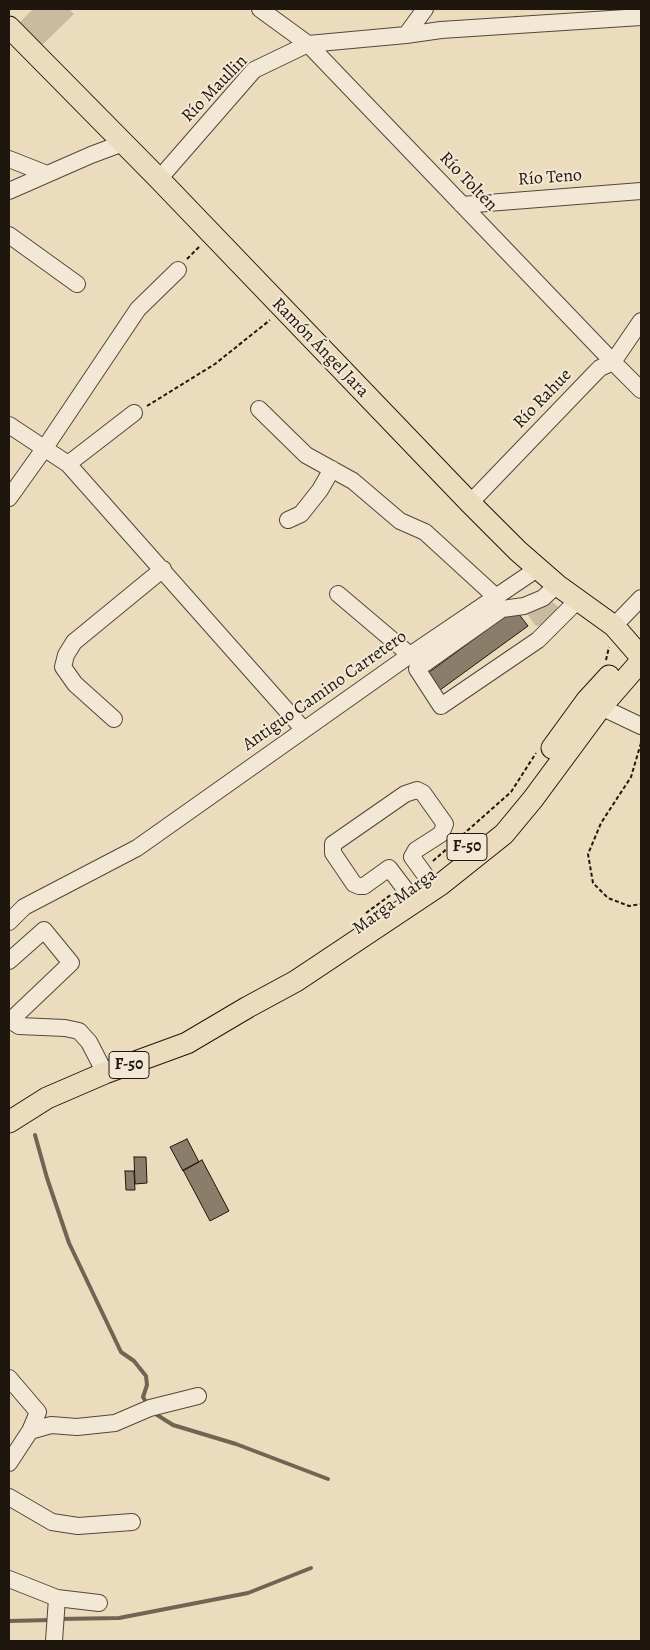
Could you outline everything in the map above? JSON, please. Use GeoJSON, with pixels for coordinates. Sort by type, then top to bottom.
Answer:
{"type":"FeatureCollection","features":[{"type":"Feature","properties":{"kind":"main road","name":"Ramón Ángel Jara"},"geometry":{"type":"LineString","coordinates":[[9,27],[470,503],[537,569],[614,626],[639,652]]}},
{"type":"Feature","properties":{"kind":"main road","name":"Marga Marga"},"geometry":{"type":"LineString","coordinates":[[9,1122],[47,1098],[105,1073],[187,1043],[248,1007],[296,982],[440,885],[504,834],[533,799],[639,652]]}},
{"type":"Feature","properties":{"kind":"main road","name":"Marga Marga"},"geometry":{"type":"LineString","coordinates":[[248,1007],[289,976],[428,879],[497,821],[525,787],[587,700],[639,652]]}},
{"type":"Feature","properties":{"kind":"street","name":"Río Toltén"},"geometry":{"type":"LineString","coordinates":[[260,9],[308,44],[641,390]]}},
{"type":"Feature","properties":{"kind":"street"},"geometry":{"type":"LineString","coordinates":[[406,35],[425,9]]}},
{"type":"Feature","properties":{"kind":"street","name":"Río Maullin"},"geometry":{"type":"LineString","coordinates":[[159,180],[254,70],[308,44],[441,30],[641,17]]}},
{"type":"Feature","properties":{"kind":"street"},"geometry":{"type":"LineString","coordinates":[[9,190],[91,155],[124,144]]}},
{"type":"Feature","properties":{"kind":"street"},"geometry":{"type":"LineString","coordinates":[[9,159],[47,174]]}},
{"type":"Feature","properties":{"kind":"street","name":"Río Teno"},"geometry":{"type":"LineString","coordinates":[[462,205],[641,191]]}},
{"type":"Feature","properties":{"kind":"street"},"geometry":{"type":"LineString","coordinates":[[9,235],[77,284]]}},
{"type":"Feature","properties":{"kind":"street"},"geometry":{"type":"LineString","coordinates":[[9,498],[138,309],[178,270]]}},
{"type":"Feature","properties":{"kind":"street","name":"Río Rahue"},"geometry":{"type":"LineString","coordinates":[[470,503],[600,368],[613,362],[641,321]]}},
{"type":"Feature","properties":{"kind":"street"},"geometry":{"type":"LineString","coordinates":[[259,409],[306,454],[353,481],[400,521],[425,532],[496,596]]}},
{"type":"Feature","properties":{"kind":"street"},"geometry":{"type":"LineString","coordinates":[[68,464],[134,413]]}},
{"type":"Feature","properties":{"kind":"street"},"geometry":{"type":"LineString","coordinates":[[9,425],[68,464],[304,730]]}},
{"type":"Feature","properties":{"kind":"street"},"geometry":{"type":"LineString","coordinates":[[288,520],[301,514],[320,490],[332,469]]}},
{"type":"Feature","properties":{"kind":"street"},"geometry":{"type":"LineString","coordinates":[[114,719],[75,684],[63,667],[66,655],[74,642],[162,569]]}},
{"type":"Feature","properties":{"kind":"street","name":"Antiguo Camino Carretero"},"geometry":{"type":"LineString","coordinates":[[9,922],[24,907],[137,848],[410,655],[537,569]]}},
{"type":"Feature","properties":{"kind":"street"},"geometry":{"type":"LineString","coordinates":[[557,585],[543,598],[524,606],[502,609],[417,669],[441,706],[538,640],[578,600]]}},
{"type":"Feature","properties":{"kind":"street"},"geometry":{"type":"LineString","coordinates":[[338,594],[410,655]]}},
{"type":"Feature","properties":{"kind":"street"},"geometry":{"type":"LineString","coordinates":[[614,626],[641,598]]}},
{"type":"Feature","properties":{"kind":"street"},"geometry":{"type":"LineString","coordinates":[[601,706],[641,726]]}},
{"type":"Feature","properties":{"kind":"street"},"geometry":{"type":"LineString","coordinates":[[408,893],[389,868],[364,886],[354,884],[333,853],[333,844],[406,794],[417,790],[423,794],[445,824],[441,834],[416,850],[412,857],[428,879]]}},
{"type":"Feature","properties":{"kind":"street"},"geometry":{"type":"LineString","coordinates":[[9,961],[44,930],[71,963],[9,1021],[18,1026],[65,1028],[79,1031],[89,1042],[105,1073]]}},
{"type":"Feature","properties":{"kind":"street"},"geometry":{"type":"LineString","coordinates":[[9,1378],[38,1412],[30,1431],[9,1463]]}},
{"type":"Feature","properties":{"kind":"street"},"geometry":{"type":"LineString","coordinates":[[30,1431],[51,1425],[77,1427],[115,1423],[150,1408],[198,1396]]}},
{"type":"Feature","properties":{"kind":"street"},"geometry":{"type":"LineString","coordinates":[[9,1498],[52,1522],[78,1526],[132,1522]]}},
{"type":"Feature","properties":{"kind":"street"},"geometry":{"type":"LineString","coordinates":[[9,1579],[57,1598],[99,1603]]}},
{"type":"Feature","properties":{"kind":"street"},"geometry":{"type":"LineString","coordinates":[[54,1641],[57,1598]]}},
{"type":"Feature","properties":{"kind":"path"},"geometry":{"type":"LineString","coordinates":[[178,270],[211,234]]}},
{"type":"Feature","properties":{"kind":"path"},"geometry":{"type":"LineString","coordinates":[[134,413],[215,364],[284,309]]}},
{"type":"Feature","properties":{"kind":"path"},"geometry":{"type":"LineString","coordinates":[[641,743],[631,777],[601,823],[588,854],[593,882],[608,898],[628,906],[641,904]]}},
{"type":"Feature","properties":{"kind":"shaded area"},"geometry":{"type":"Polygon","coordinates":[[[33,9],[69,9],[74,14],[42,45],[20,22],[33,9]]]}},
{"type":"Feature","properties":{"kind":"shaded area"},"geometry":{"type":"Polygon","coordinates":[[[548,598],[561,609],[550,620],[538,626],[535,625],[527,610],[548,598]]]}},
{"type":"Feature","properties":{"kind":"building"},"geometry":{"type":"Polygon","coordinates":[[[515,609],[528,626],[440,690],[428,673],[515,609]]]}},
{"type":"Feature","properties":{"kind":"building"},"geometry":{"type":"Polygon","coordinates":[[[187,1139],[199,1162],[183,1171],[170,1147],[187,1139]]]}},
{"type":"Feature","properties":{"kind":"building"},"geometry":{"type":"Polygon","coordinates":[[[134,1157],[146,1157],[147,1183],[135,1184],[134,1157]]]}},
{"type":"Feature","properties":{"kind":"building"},"geometry":{"type":"Polygon","coordinates":[[[202,1160],[229,1211],[210,1221],[183,1170],[202,1160]]]}},
{"type":"Feature","properties":{"kind":"building"},"geometry":{"type":"Polygon","coordinates":[[[125,1171],[134,1171],[135,1190],[126,1190],[125,1171]]]}},
{"type":"Feature","properties":{"kind":"waterway"},"geometry":{"type":"LineString","coordinates":[[35,1135],[69,1243],[121,1352],[134,1361],[146,1376],[147,1385],[143,1397],[148,1405]]}},
{"type":"Feature","properties":{"kind":"waterway"},"geometry":{"type":"LineString","coordinates":[[154,1413],[173,1425],[236,1444],[328,1479]]}},
{"type":"Feature","properties":{"kind":"waterway"},"geometry":{"type":"LineString","coordinates":[[58,1619],[119,1618],[248,1593],[311,1568]]}},
{"type":"Feature","properties":{"kind":"waterway"},"geometry":{"type":"LineString","coordinates":[[9,1621],[51,1620]]}}]}
